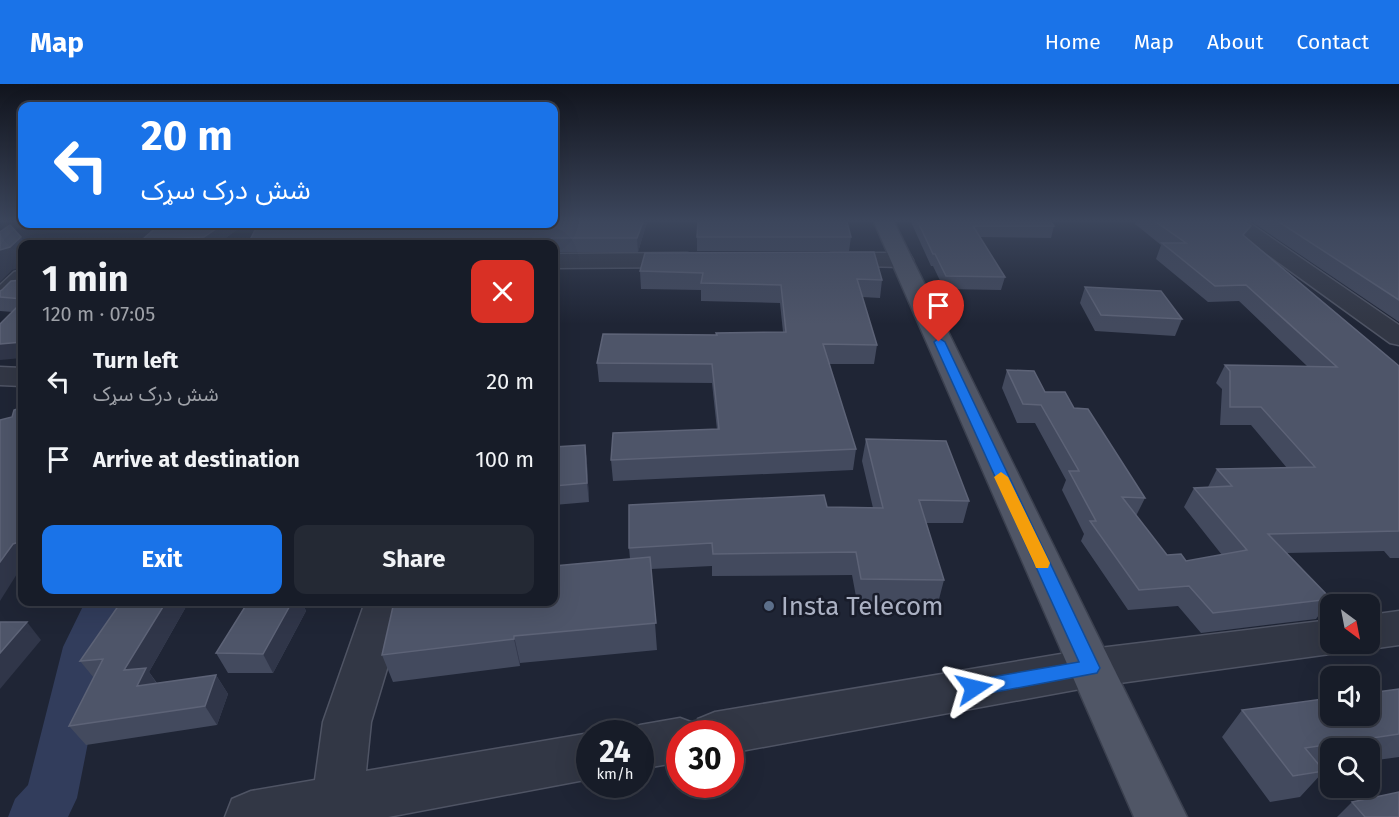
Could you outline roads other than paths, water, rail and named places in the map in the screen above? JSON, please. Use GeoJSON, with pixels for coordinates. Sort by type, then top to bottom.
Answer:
{"type":"FeatureCollection","features":[{"type":"Feature","properties":{"kind":"main road"},"geometry":{"type":"LineString","coordinates":[[900,256],[1161,817]]}},
{"type":"Feature","properties":{"kind":"street"},"geometry":{"type":"LineString","coordinates":[[1284,256],[1399,337]]}},
{"type":"Feature","properties":{"kind":"street"},"geometry":{"type":"LineString","coordinates":[[558,261],[703,260]]}},
{"type":"Feature","properties":{"kind":"street"},"geometry":{"type":"LineString","coordinates":[[808,260],[902,260]]}},
{"type":"Feature","properties":{"kind":"street"},"geometry":{"type":"LineString","coordinates":[[0,267],[18,266]]}},
{"type":"Feature","properties":{"kind":"street"},"geometry":{"type":"LineString","coordinates":[[0,298],[18,281]]}},
{"type":"Feature","properties":{"kind":"street"},"geometry":{"type":"LineString","coordinates":[[0,376],[18,377]]}},
{"type":"Feature","properties":{"kind":"street"},"geometry":{"type":"LineString","coordinates":[[339,800],[347,722],[385,606]]}},
{"type":"Feature","properties":{"kind":"street"},"geometry":{"type":"LineString","coordinates":[[1380,631],[1399,628]]}},
{"type":"Feature","properties":{"kind":"street"},"geometry":{"type":"LineString","coordinates":[[744,729],[1091,668],[1320,638]]}},
{"type":"Feature","properties":{"kind":"street"},"geometry":{"type":"LineString","coordinates":[[251,817],[576,758]]}},
{"type":"Feature","properties":{"kind":"waterway"},"geometry":{"type":"LineString","coordinates":[[34,817],[51,798],[85,647],[104,606]]}},
{"type":"Feature","properties":{"kind":"place","name":"Insta Telecom"},"geometry":{"type":"Point","coordinates":[769,606]}}]}
